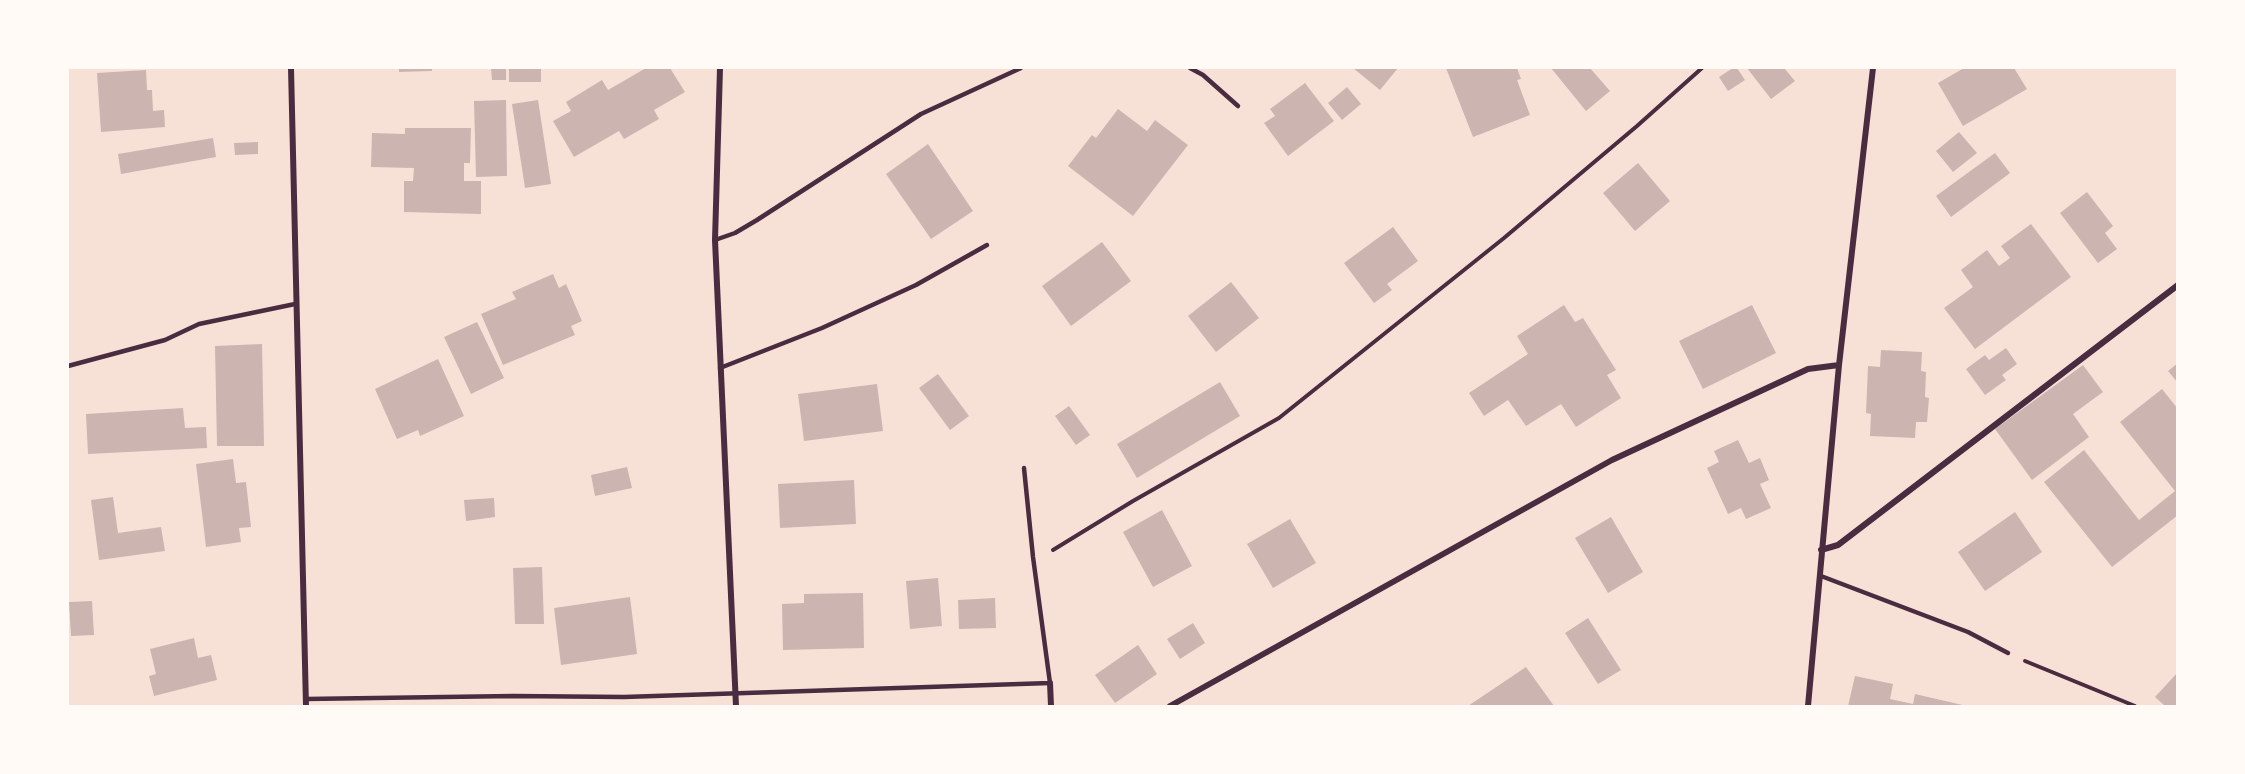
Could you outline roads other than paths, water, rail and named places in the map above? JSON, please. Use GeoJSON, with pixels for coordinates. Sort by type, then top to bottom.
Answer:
{"type":"FeatureCollection","features":[{"type":"Feature","properties":{"kind":"street"},"geometry":{"type":"LineString","coordinates":[[291,68],[306,703]]}},
{"type":"Feature","properties":{"kind":"street"},"geometry":{"type":"LineString","coordinates":[[720,68],[715,240],[736,706]]}},
{"type":"Feature","properties":{"kind":"street"},"geometry":{"type":"LineString","coordinates":[[1808,706],[1839,365],[1873,68]]}},
{"type":"Feature","properties":{"kind":"street"},"geometry":{"type":"LineString","coordinates":[[1821,550],[1838,545],[2178,285]]}},
{"type":"Feature","properties":{"kind":"street"},"geometry":{"type":"LineString","coordinates":[[1170,706],[1612,460],[1808,369],[1839,365]]}},
{"type":"Feature","properties":{"kind":"street"},"geometry":{"type":"LineString","coordinates":[[1050,683],[1051,706]]}},
{"type":"Feature","properties":{"kind":"lane"},"geometry":{"type":"LineString","coordinates":[[715,240],[735,233],[757,220],[921,114],[1021,68]]}},
{"type":"Feature","properties":{"kind":"lane"},"geometry":{"type":"LineString","coordinates":[[1190,68],[1203,75],[1238,106]]}},
{"type":"Feature","properties":{"kind":"lane"},"geometry":{"type":"LineString","coordinates":[[720,368],[822,328],[916,285],[987,245]]}},
{"type":"Feature","properties":{"kind":"lane"},"geometry":{"type":"LineString","coordinates":[[68,366],[165,340],[200,324],[295,304]]}},
{"type":"Feature","properties":{"kind":"lane"},"geometry":{"type":"LineString","coordinates":[[306,703],[513,696],[624,697],[1050,683],[1024,468]]}},
{"type":"Feature","properties":{"kind":"lane"},"geometry":{"type":"LineString","coordinates":[[1821,576],[1968,632],[2008,653]]}}]}
